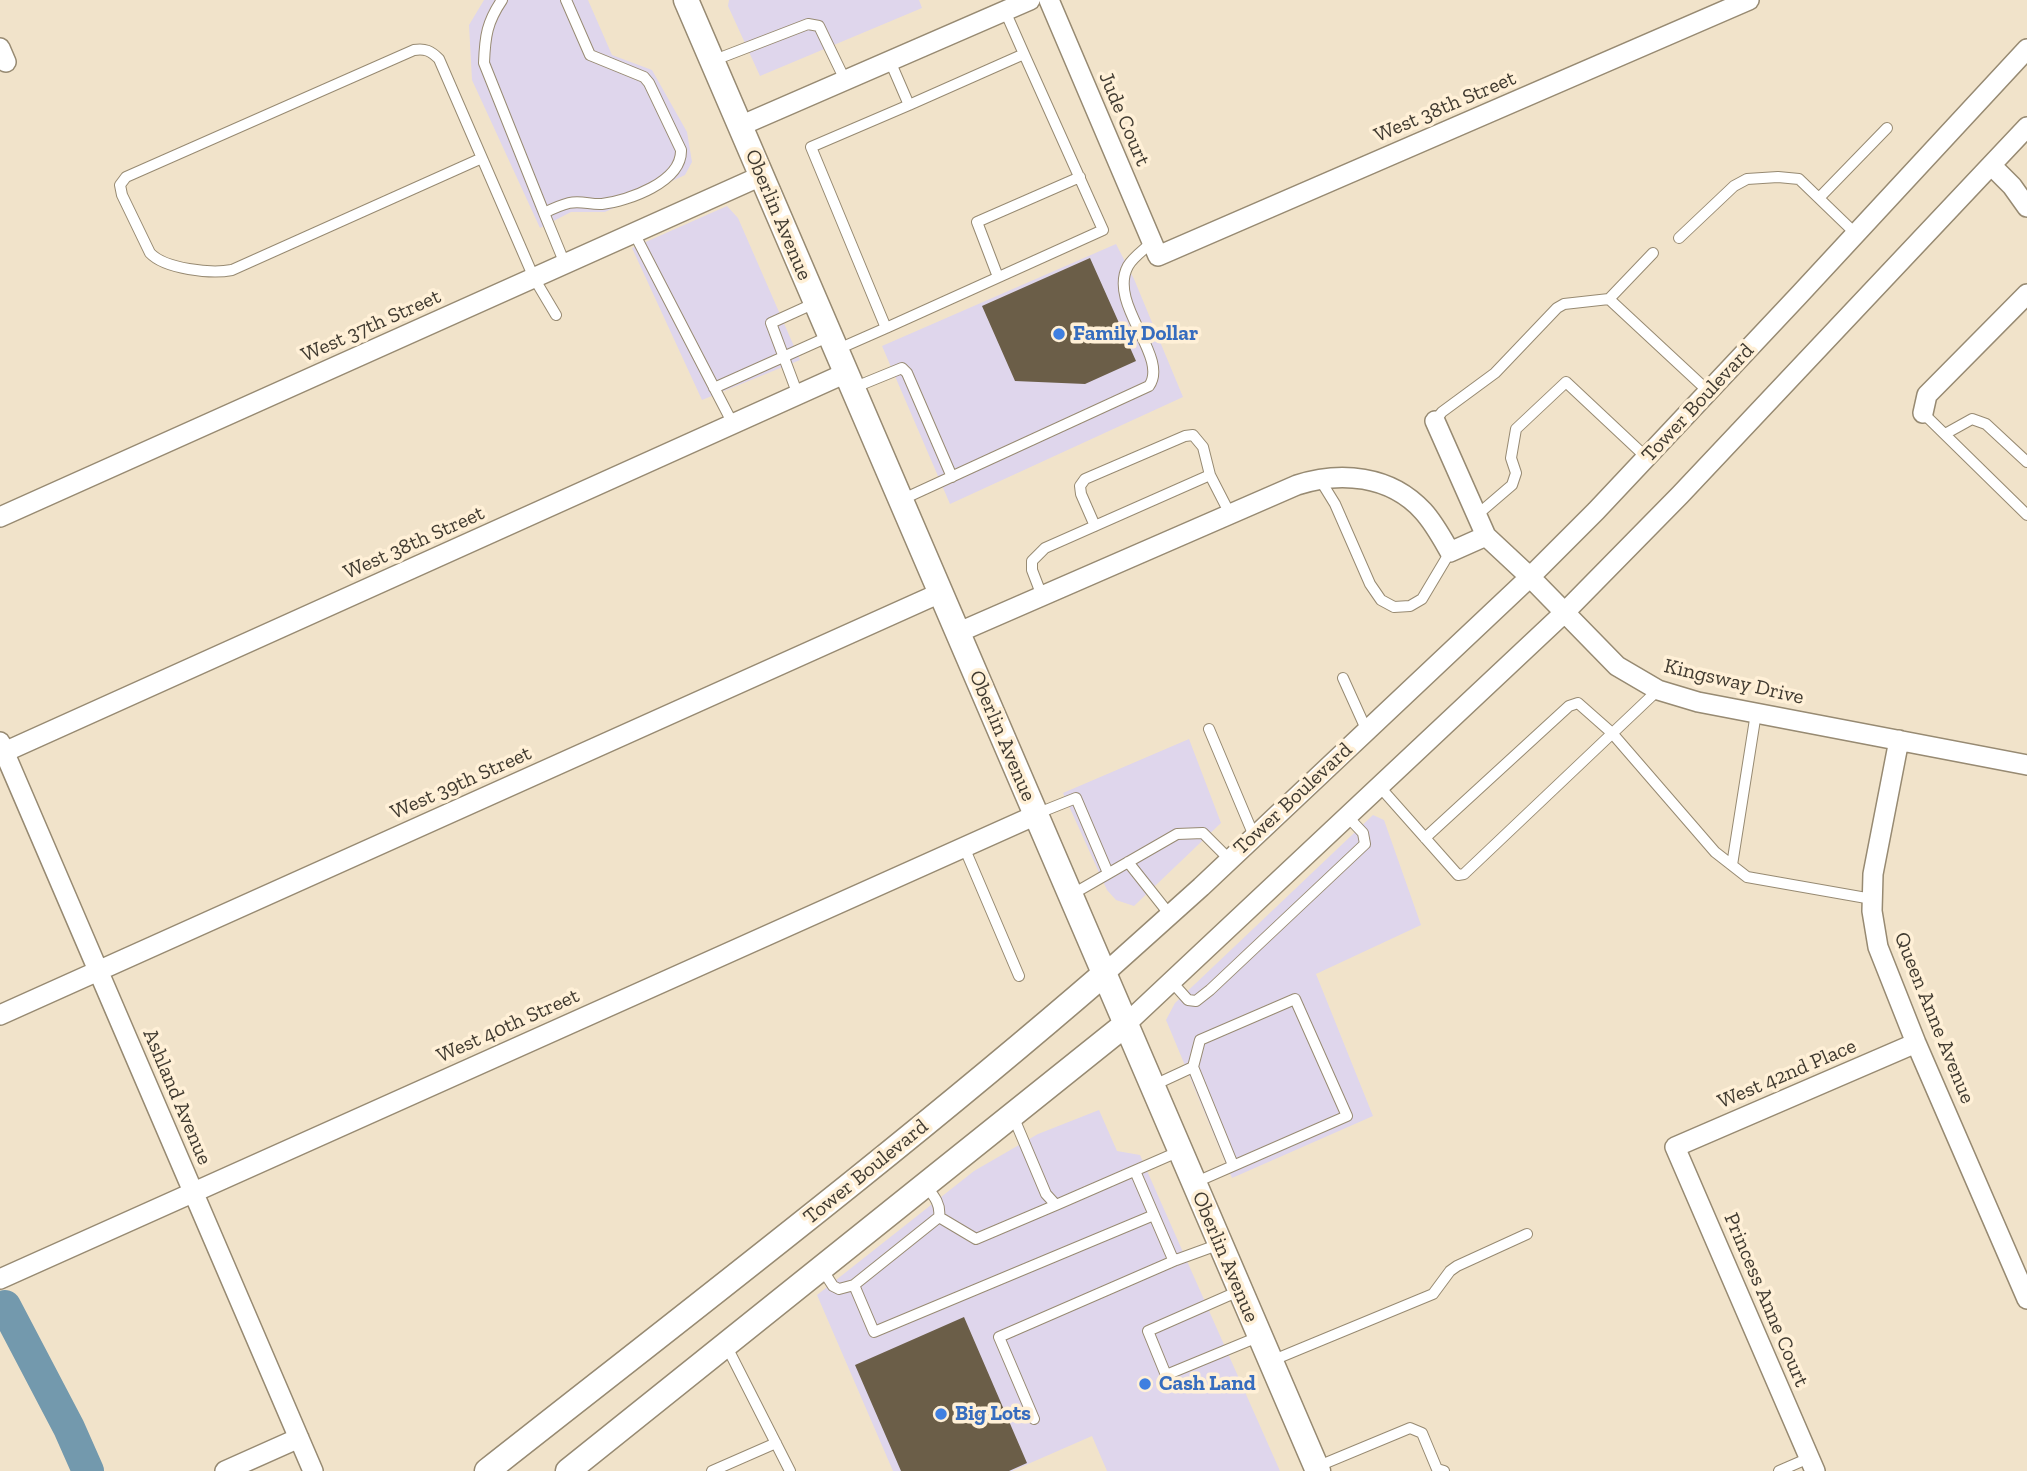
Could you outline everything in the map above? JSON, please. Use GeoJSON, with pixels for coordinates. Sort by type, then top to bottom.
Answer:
{"type":"FeatureCollection","features":[{"type":"Feature","properties":{"kind":"street","name":"Oberlin Avenue"},"geometry":{"type":"LineString","coordinates":[[686,0],[1260,1336],[1314,1470]]}},
{"type":"Feature","properties":{"kind":"street"},"geometry":{"type":"LineString","coordinates":[[740,126],[1030,0]]}},
{"type":"Feature","properties":{"kind":"street","name":"Jude Court"},"geometry":{"type":"LineString","coordinates":[[1049,0],[1155,249]]}},
{"type":"Feature","properties":{"kind":"street","name":"West 38th Street"},"geometry":{"type":"LineString","coordinates":[[1155,249],[1749,0]]}},
{"type":"Feature","properties":{"kind":"street","name":"Tower Boulevard"},"geometry":{"type":"LineString","coordinates":[[487,1471],[997,1067],[1170,915],[1530,577],[1856,234],[2027,49]]}},
{"type":"Feature","properties":{"kind":"street"},"geometry":{"type":"LineString","coordinates":[[576,1469],[1126,1024],[1564,613],[1680,495],[2027,127]]}},
{"type":"Feature","properties":{"kind":"street"},"geometry":{"type":"LineString","coordinates":[[1992,166],[2012,186],[2027,207]]}},
{"type":"Feature","properties":{"kind":"street","name":"West 37th Street"},"geometry":{"type":"LineString","coordinates":[[0,517],[761,176]]}},
{"type":"Feature","properties":{"kind":"street"},"geometry":{"type":"LineString","coordinates":[[1923,413],[1927,395],[2027,294]]}},
{"type":"Feature","properties":{"kind":"street","name":"West 38th Street"},"geometry":{"type":"LineString","coordinates":[[2,749],[799,395],[849,381]]}},
{"type":"Feature","properties":{"kind":"street","name":"Kingsway Drive"},"geometry":{"type":"LineString","coordinates":[[1435,421],[1486,536],[1530,577],[1616,666],[1658,690],[1698,702],[2027,765]]}},
{"type":"Feature","properties":{"kind":"street"},"geometry":{"type":"LineString","coordinates":[[957,633],[1297,485],[1319,478],[1343,477],[1385,484],[1422,510],[1450,552],[1486,536]]}},
{"type":"Feature","properties":{"kind":"street","name":"West 39th Street"},"geometry":{"type":"LineString","coordinates":[[0,1015],[940,593]]}},
{"type":"Feature","properties":{"kind":"street","name":"Queen Anne Avenue"},"geometry":{"type":"LineString","coordinates":[[1899,740],[1876,856],[1872,898],[1874,929],[1883,964],[2027,1299]]}},
{"type":"Feature","properties":{"kind":"street","name":"Ashland Avenue"},"geometry":{"type":"LineString","coordinates":[[2,749],[313,1471]]}},
{"type":"Feature","properties":{"kind":"street","name":"West 40th Street"},"geometry":{"type":"LineString","coordinates":[[0,1279],[1035,815]]}},
{"type":"Feature","properties":{"kind":"street","name":"West 42nd Place"},"geometry":{"type":"LineString","coordinates":[[1675,1147],[1916,1043]]}},
{"type":"Feature","properties":{"kind":"street","name":"Princess Anne Court"},"geometry":{"type":"LineString","coordinates":[[1675,1147],[1812,1464]]}},
{"type":"Feature","properties":{"kind":"street"},"geometry":{"type":"LineString","coordinates":[[225,1471],[299,1438]]}},
{"type":"Feature","properties":{"kind":"lane"},"geometry":{"type":"LineString","coordinates":[[502,0],[490,17],[484,62],[565,264]]}},
{"type":"Feature","properties":{"kind":"lane"},"geometry":{"type":"LineString","coordinates":[[544,213],[580,201],[598,205],[624,200],[671,174],[681,158],[681,150],[649,83],[644,77],[590,55],[566,0]]}},
{"type":"Feature","properties":{"kind":"lane"},"geometry":{"type":"LineString","coordinates":[[714,388],[783,357],[886,328],[1103,230],[1005,11]]}},
{"type":"Feature","properties":{"kind":"lane"},"geometry":{"type":"LineString","coordinates":[[712,61],[814,24],[819,26],[845,80]]}},
{"type":"Feature","properties":{"kind":"lane"},"geometry":{"type":"LineString","coordinates":[[481,158],[232,270],[219,273],[156,260],[122,195],[120,185],[126,177],[422,48],[439,59],[534,278],[556,315]]}},
{"type":"Feature","properties":{"kind":"lane"},"geometry":{"type":"LineString","coordinates":[[886,328],[811,147],[1024,54]]}},
{"type":"Feature","properties":{"kind":"lane"},"geometry":{"type":"LineString","coordinates":[[890,61],[909,105]]}},
{"type":"Feature","properties":{"kind":"lane"},"geometry":{"type":"LineString","coordinates":[[1819,198],[1887,128]]}},
{"type":"Feature","properties":{"kind":"lane"},"geometry":{"type":"LineString","coordinates":[[998,277],[977,222],[1080,177]]}},
{"type":"Feature","properties":{"kind":"lane"},"geometry":{"type":"LineString","coordinates":[[1679,238],[1734,186],[1747,179],[1778,177],[1799,179],[1856,234]]}},
{"type":"Feature","properties":{"kind":"lane"},"geometry":{"type":"LineString","coordinates":[[634,233],[733,424]]}},
{"type":"Feature","properties":{"kind":"lane"},"geometry":{"type":"LineString","coordinates":[[901,501],[1149,386],[1154,379],[1154,368],[1131,313],[1123,283],[1129,264],[1155,249]]}},
{"type":"Feature","properties":{"kind":"lane"},"geometry":{"type":"LineString","coordinates":[[1435,421],[1442,412],[1494,373],[1557,307],[1609,299],[1653,253]]}},
{"type":"Feature","properties":{"kind":"lane"},"geometry":{"type":"LineString","coordinates":[[1609,299],[1708,391]]}},
{"type":"Feature","properties":{"kind":"lane"},"geometry":{"type":"LineString","coordinates":[[799,395],[771,323],[816,302]]}},
{"type":"Feature","properties":{"kind":"lane"},"geometry":{"type":"LineString","coordinates":[[849,381],[902,368],[907,373],[951,477]]}},
{"type":"Feature","properties":{"kind":"lane"},"geometry":{"type":"LineString","coordinates":[[1477,515],[1512,485],[1516,473],[1511,457],[1516,429],[1566,382],[1646,457]]}},
{"type":"Feature","properties":{"kind":"lane"},"geometry":{"type":"LineString","coordinates":[[1923,413],[2027,515]]}},
{"type":"Feature","properties":{"kind":"lane"},"geometry":{"type":"LineString","coordinates":[[1945,435],[1972,419],[1986,424],[2027,462]]}},
{"type":"Feature","properties":{"kind":"lane"},"geometry":{"type":"LineString","coordinates":[[1095,526],[1081,494],[1080,485],[1085,479],[1193,435],[1203,447],[1210,475],[1230,514]]}},
{"type":"Feature","properties":{"kind":"lane"},"geometry":{"type":"LineString","coordinates":[[1042,596],[1032,570],[1032,561],[1045,548],[1210,475]]}},
{"type":"Feature","properties":{"kind":"lane"},"geometry":{"type":"LineString","coordinates":[[1319,478],[1335,504],[1370,584],[1381,600],[1394,607],[1410,606],[1422,599],[1450,552]]}},
{"type":"Feature","properties":{"kind":"lane"},"geometry":{"type":"LineString","coordinates":[[1343,678],[1366,729]]}},
{"type":"Feature","properties":{"kind":"lane"},"geometry":{"type":"LineString","coordinates":[[1379,786],[1458,874],[1464,874],[1658,690]]}},
{"type":"Feature","properties":{"kind":"lane"},"geometry":{"type":"LineString","coordinates":[[1426,838],[1569,706],[1578,703],[1612,733],[1715,852],[1748,877],[1872,898]]}},
{"type":"Feature","properties":{"kind":"lane"},"geometry":{"type":"LineString","coordinates":[[1732,865],[1756,713]]}},
{"type":"Feature","properties":{"kind":"lane"},"geometry":{"type":"LineString","coordinates":[[1209,729],[1254,836]]}},
{"type":"Feature","properties":{"kind":"lane"},"geometry":{"type":"LineString","coordinates":[[1035,815],[1076,798],[1108,873]]}},
{"type":"Feature","properties":{"kind":"lane"},"geometry":{"type":"LineString","coordinates":[[1171,981],[1188,1000],[1196,1001],[1219,981],[1365,844],[1363,834],[1347,816]]}},
{"type":"Feature","properties":{"kind":"lane"},"geometry":{"type":"LineString","coordinates":[[1070,895],[1177,834],[1203,833],[1229,859]]}},
{"type":"Feature","properties":{"kind":"lane"},"geometry":{"type":"LineString","coordinates":[[964,847],[1019,976]]}},
{"type":"Feature","properties":{"kind":"lane"},"geometry":{"type":"LineString","coordinates":[[1128,862],[1170,915]]}},
{"type":"Feature","properties":{"kind":"lane"},"geometry":{"type":"LineString","coordinates":[[1193,1183],[1233,1166],[1347,1116],[1295,999],[1200,1040],[1193,1067],[1233,1166]]}},
{"type":"Feature","properties":{"kind":"lane"},"geometry":{"type":"LineString","coordinates":[[1152,1086],[1193,1067]]}},
{"type":"Feature","properties":{"kind":"lane"},"geometry":{"type":"LineString","coordinates":[[1013,1115],[1046,1194],[1056,1206]]}},
{"type":"Feature","properties":{"kind":"lane"},"geometry":{"type":"LineString","coordinates":[[939,1217],[976,1239],[1180,1152]]}},
{"type":"Feature","properties":{"kind":"lane"},"geometry":{"type":"LineString","coordinates":[[1135,1171],[1172,1257],[1176,1260]]}},
{"type":"Feature","properties":{"kind":"lane"},"geometry":{"type":"LineString","coordinates":[[821,1269],[833,1286],[839,1289],[853,1286],[939,1217],[937,1200],[926,1186]]}},
{"type":"Feature","properties":{"kind":"lane"},"geometry":{"type":"LineString","coordinates":[[853,1286],[874,1332],[1154,1215]]}},
{"type":"Feature","properties":{"kind":"lane"},"geometry":{"type":"LineString","coordinates":[[1270,1361],[1433,1294],[1457,1266],[1527,1234]]}},
{"type":"Feature","properties":{"kind":"lane"},"geometry":{"type":"LineString","coordinates":[[1034,1419],[999,1337],[1176,1260],[1220,1244]]}},
{"type":"Feature","properties":{"kind":"lane"},"geometry":{"type":"LineString","coordinates":[[1240,1291],[1148,1331],[1166,1375],[1260,1336]]}},
{"type":"Feature","properties":{"kind":"lane"},"geometry":{"type":"LineString","coordinates":[[726,1345],[790,1471]]}},
{"type":"Feature","properties":{"kind":"lane"},"geometry":{"type":"LineString","coordinates":[[1314,1470],[1410,1428],[1422,1433],[1437,1469],[1444,1471]]}},
{"type":"Feature","properties":{"kind":"lane"},"geometry":{"type":"LineString","coordinates":[[712,1471],[776,1443]]}},
{"type":"Feature","properties":{"kind":"lane"},"geometry":{"type":"LineString","coordinates":[[1779,1471],[1812,1464]]}},
{"type":"Feature","properties":{"kind":"shaded area"},"geometry":{"type":"Polygon","coordinates":[[[484,0],[588,0],[612,55],[652,70],[687,132],[692,162],[685,175],[605,212],[571,212],[540,228],[472,80],[469,25],[484,0]]]}},
{"type":"Feature","properties":{"kind":"shaded area"},"geometry":{"type":"Polygon","coordinates":[[[729,0],[919,0],[922,8],[760,76],[728,6],[729,0]]]}},
{"type":"Feature","properties":{"kind":"shaded area"},"geometry":{"type":"Polygon","coordinates":[[[727,206],[738,218],[800,360],[702,400],[632,248],[727,206]]]}},
{"type":"Feature","properties":{"kind":"shaded area"},"geometry":{"type":"Polygon","coordinates":[[[1116,244],[1134,279],[1183,397],[950,504],[882,346],[1116,244]]]}},
{"type":"Feature","properties":{"kind":"shaded area"},"geometry":{"type":"Polygon","coordinates":[[[1189,739],[1221,823],[1134,906],[1116,900],[1107,890],[1063,793],[1189,739]]]}},
{"type":"Feature","properties":{"kind":"shaded area"},"geometry":{"type":"Polygon","coordinates":[[[1373,815],[1384,820],[1421,925],[1316,974],[1373,1116],[1232,1178],[1166,1020],[1175,1003],[1373,815]]]}},
{"type":"Feature","properties":{"kind":"shaded area"},"geometry":{"type":"Polygon","coordinates":[[[1099,1110],[1117,1151],[1140,1155],[1280,1471],[1107,1471],[1092,1436],[1012,1471],[893,1471],[817,1295],[974,1171],[1038,1134],[1099,1110]]]}},
{"type":"Feature","properties":{"kind":"building","name":"Family Dollar"},"geometry":{"type":"Polygon","coordinates":[[[1090,258],[1136,361],[1085,384],[1015,381],[982,306],[1090,258]]]}},
{"type":"Feature","properties":{"kind":"building","name":"Big Lots"},"geometry":{"type":"Polygon","coordinates":[[[964,1317],[1027,1463],[1009,1471],[901,1471],[855,1365],[964,1317]]]}},
{"type":"Feature","properties":{"kind":"waterway"},"geometry":{"type":"LineString","coordinates":[[5,1306],[69,1428],[88,1471]]}},
{"type":"Feature","properties":{"kind":"place","name":"Family Dollar"},"geometry":{"type":"Point","coordinates":[1059,334]}},
{"type":"Feature","properties":{"kind":"place","name":"Cash Land"},"geometry":{"type":"Point","coordinates":[1145,1384]}},
{"type":"Feature","properties":{"kind":"place","name":"Big Lots"},"geometry":{"type":"Point","coordinates":[941,1414]}}]}
